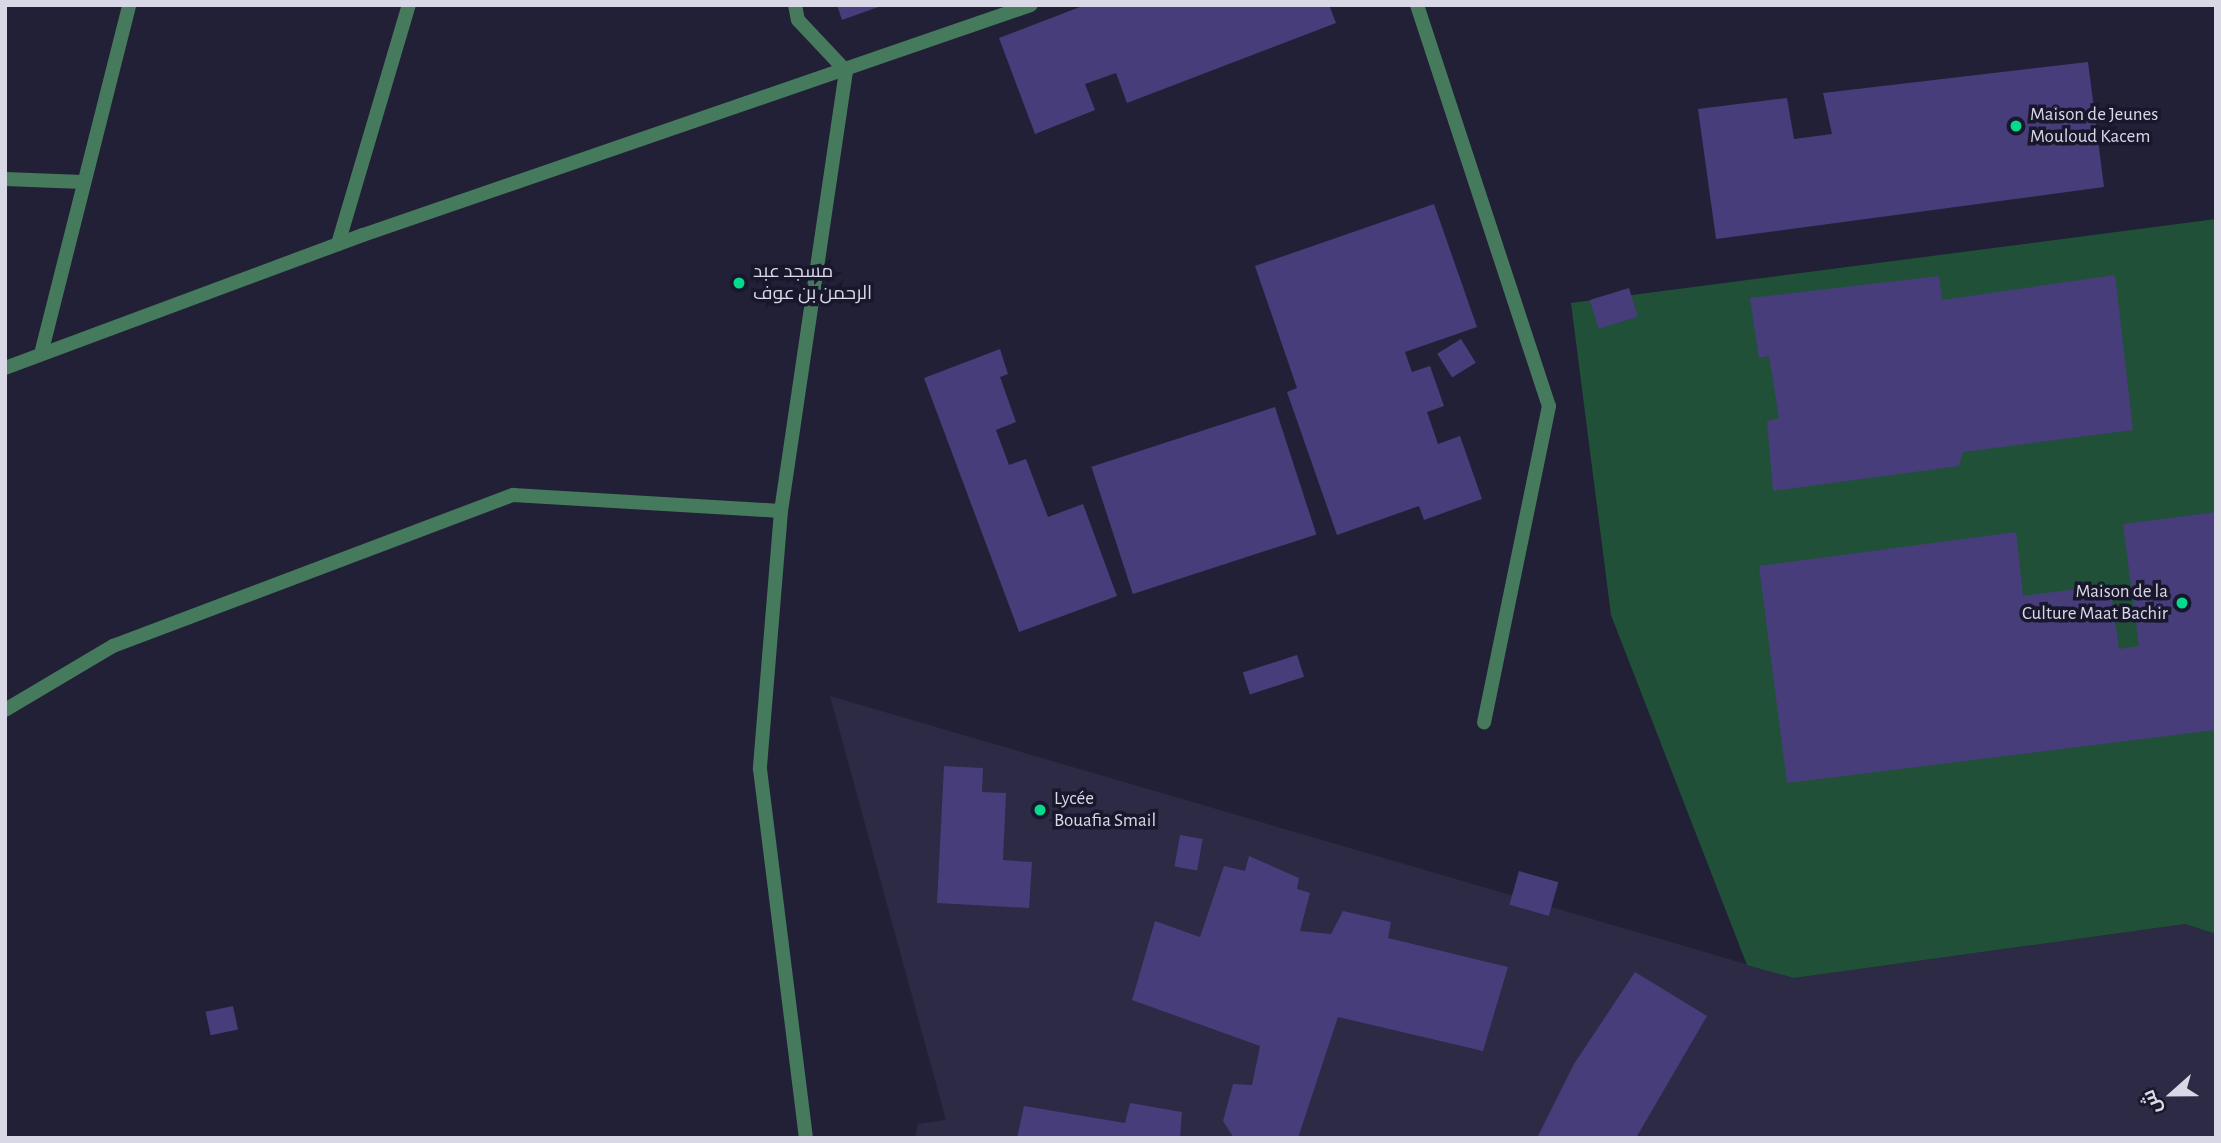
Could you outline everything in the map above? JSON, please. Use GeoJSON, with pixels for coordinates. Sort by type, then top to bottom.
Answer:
{"type":"FeatureCollection","features":[{"type":"Feature","properties":{"kind":"street"},"geometry":{"type":"LineString","coordinates":[[42,349],[129,5]]}},
{"type":"Feature","properties":{"kind":"street"},"geometry":{"type":"LineString","coordinates":[[338,244],[410,5]]}},
{"type":"Feature","properties":{"kind":"street"},"geometry":{"type":"LineString","coordinates":[[795,5],[798,20],[846,71]]}},
{"type":"Feature","properties":{"kind":"street"},"geometry":{"type":"LineString","coordinates":[[5,368],[42,349],[338,244],[1031,5]]}},
{"type":"Feature","properties":{"kind":"street"},"geometry":{"type":"LineString","coordinates":[[1418,5],[1549,407],[1484,722]]}},
{"type":"Feature","properties":{"kind":"street"},"geometry":{"type":"LineString","coordinates":[[806,1138],[760,769],[781,511],[846,71]]}},
{"type":"Feature","properties":{"kind":"street"},"geometry":{"type":"LineString","coordinates":[[5,179],[83,182]]}},
{"type":"Feature","properties":{"kind":"street"},"geometry":{"type":"LineString","coordinates":[[5,710],[113,646],[513,495],[781,511]]}},
{"type":"Feature","properties":{"kind":"shaded area","name":"Lycée Bouafia Smail"},"geometry":{"type":"Polygon","coordinates":[[[830,696],[1794,978],[2185,924],[2216,934],[2216,1138],[915,1138],[918,1124],[946,1120],[830,696]]]}},
{"type":"Feature","properties":{"kind":"green space"},"geometry":{"type":"Polygon","coordinates":[[[2216,219],[2216,934],[2185,924],[1794,978],[1747,965],[1611,615],[1571,303],[2216,219]]]}},
{"type":"Feature","properties":{"kind":"building"},"geometry":{"type":"Polygon","coordinates":[[[837,5],[881,5],[881,6],[842,20],[837,5]]]}},
{"type":"Feature","properties":{"kind":"building"},"geometry":{"type":"Polygon","coordinates":[[[1085,5],[1329,5],[1336,23],[1127,103],[1116,73],[1085,84],[1095,110],[1035,134],[999,38],[1085,5]]]}},
{"type":"Feature","properties":{"kind":"building"},"geometry":{"type":"Polygon","coordinates":[[[2088,62],[2104,187],[1716,239],[1698,109],[1787,98],[1794,139],[1832,134],[1823,93],[2088,62]]]}},
{"type":"Feature","properties":{"kind":"building"},"geometry":{"type":"Polygon","coordinates":[[[1434,204],[1477,327],[1405,352],[1412,372],[1430,366],[1444,406],[1427,412],[1438,444],[1460,436],[1482,499],[1424,520],[1419,506],[1337,535],[1287,392],[1297,388],[1255,266],[1434,204]]]}},
{"type":"Feature","properties":{"kind":"building"},"geometry":{"type":"Polygon","coordinates":[[[2115,275],[2133,430],[1963,452],[1959,466],[1773,491],[1767,421],[1779,418],[1769,356],[1759,358],[1750,298],[1939,276],[1942,300],[2115,275]]]}},
{"type":"Feature","properties":{"kind":"building"},"geometry":{"type":"Polygon","coordinates":[[[1629,288],[1638,317],[1599,329],[1590,300],[1629,288]]]}},
{"type":"Feature","properties":{"kind":"building"},"geometry":{"type":"Polygon","coordinates":[[[1461,339],[1476,363],[1452,378],[1437,354],[1461,339]]]}},
{"type":"Feature","properties":{"kind":"building"},"geometry":{"type":"Polygon","coordinates":[[[1000,349],[1008,374],[1000,377],[1016,422],[996,430],[1009,465],[1026,459],[1048,517],[1083,504],[1117,596],[1019,632],[924,378],[1000,349]]]}},
{"type":"Feature","properties":{"kind":"building"},"geometry":{"type":"Polygon","coordinates":[[[1275,407],[1316,534],[1133,594],[1091,467],[1275,407]]]}},
{"type":"Feature","properties":{"kind":"building"},"geometry":{"type":"Polygon","coordinates":[[[2216,512],[2216,730],[1787,783],[1759,566],[2016,532],[2023,596],[2110,585],[2119,649],[2139,646],[2123,524],[2216,512]]]}},
{"type":"Feature","properties":{"kind":"building"},"geometry":{"type":"Polygon","coordinates":[[[1297,655],[1304,677],[1250,694],[1243,673],[1297,655]]]}},
{"type":"Feature","properties":{"kind":"building"},"geometry":{"type":"Polygon","coordinates":[[[944,766],[983,768],[982,792],[1006,793],[1003,860],[1032,862],[1029,908],[937,903],[944,766]]]}},
{"type":"Feature","properties":{"kind":"building"},"geometry":{"type":"Polygon","coordinates":[[[1180,835],[1203,839],[1197,871],[1174,867],[1180,835]]]}},
{"type":"Feature","properties":{"kind":"building"},"geometry":{"type":"Polygon","coordinates":[[[1249,856],[1299,878],[1297,889],[1310,893],[1300,931],[1331,934],[1343,911],[1391,922],[1388,938],[1508,967],[1483,1051],[1338,1017],[1298,1138],[1234,1138],[1223,1121],[1233,1084],[1252,1085],[1260,1046],[1132,1000],[1155,921],[1200,937],[1224,866],[1245,871],[1249,856]]]}},
{"type":"Feature","properties":{"kind":"building"},"geometry":{"type":"Polygon","coordinates":[[[1519,871],[1558,882],[1549,916],[1509,905],[1519,871]]]}},
{"type":"Feature","properties":{"kind":"building"},"geometry":{"type":"Polygon","coordinates":[[[1635,972],[1707,1016],[1636,1138],[1537,1138],[1574,1064],[1635,972]]]}},
{"type":"Feature","properties":{"kind":"building"},"geometry":{"type":"Polygon","coordinates":[[[233,1006],[238,1029],[211,1035],[206,1012],[233,1006]]]}},
{"type":"Feature","properties":{"kind":"building"},"geometry":{"type":"Polygon","coordinates":[[[1130,1103],[1182,1112],[1180,1138],[1017,1138],[1024,1106],[1125,1123],[1130,1103]]]}},
{"type":"Feature","properties":{"kind":"place","name":"Maison de Jeunes Mouloud Kacem"},"geometry":{"type":"Point","coordinates":[2016,126]}},
{"type":"Feature","properties":{"kind":"place","name":"مسجد عبد الرحمن بن عوف"},"geometry":{"type":"Point","coordinates":[739,283]}},
{"type":"Feature","properties":{"kind":"place","name":"Maison de la Culture Maat Bachir"},"geometry":{"type":"Point","coordinates":[2182,603]}},
{"type":"Feature","properties":{"kind":"place","name":"Lycée Bouafia Smail"},"geometry":{"type":"Point","coordinates":[1040,810]}}]}
